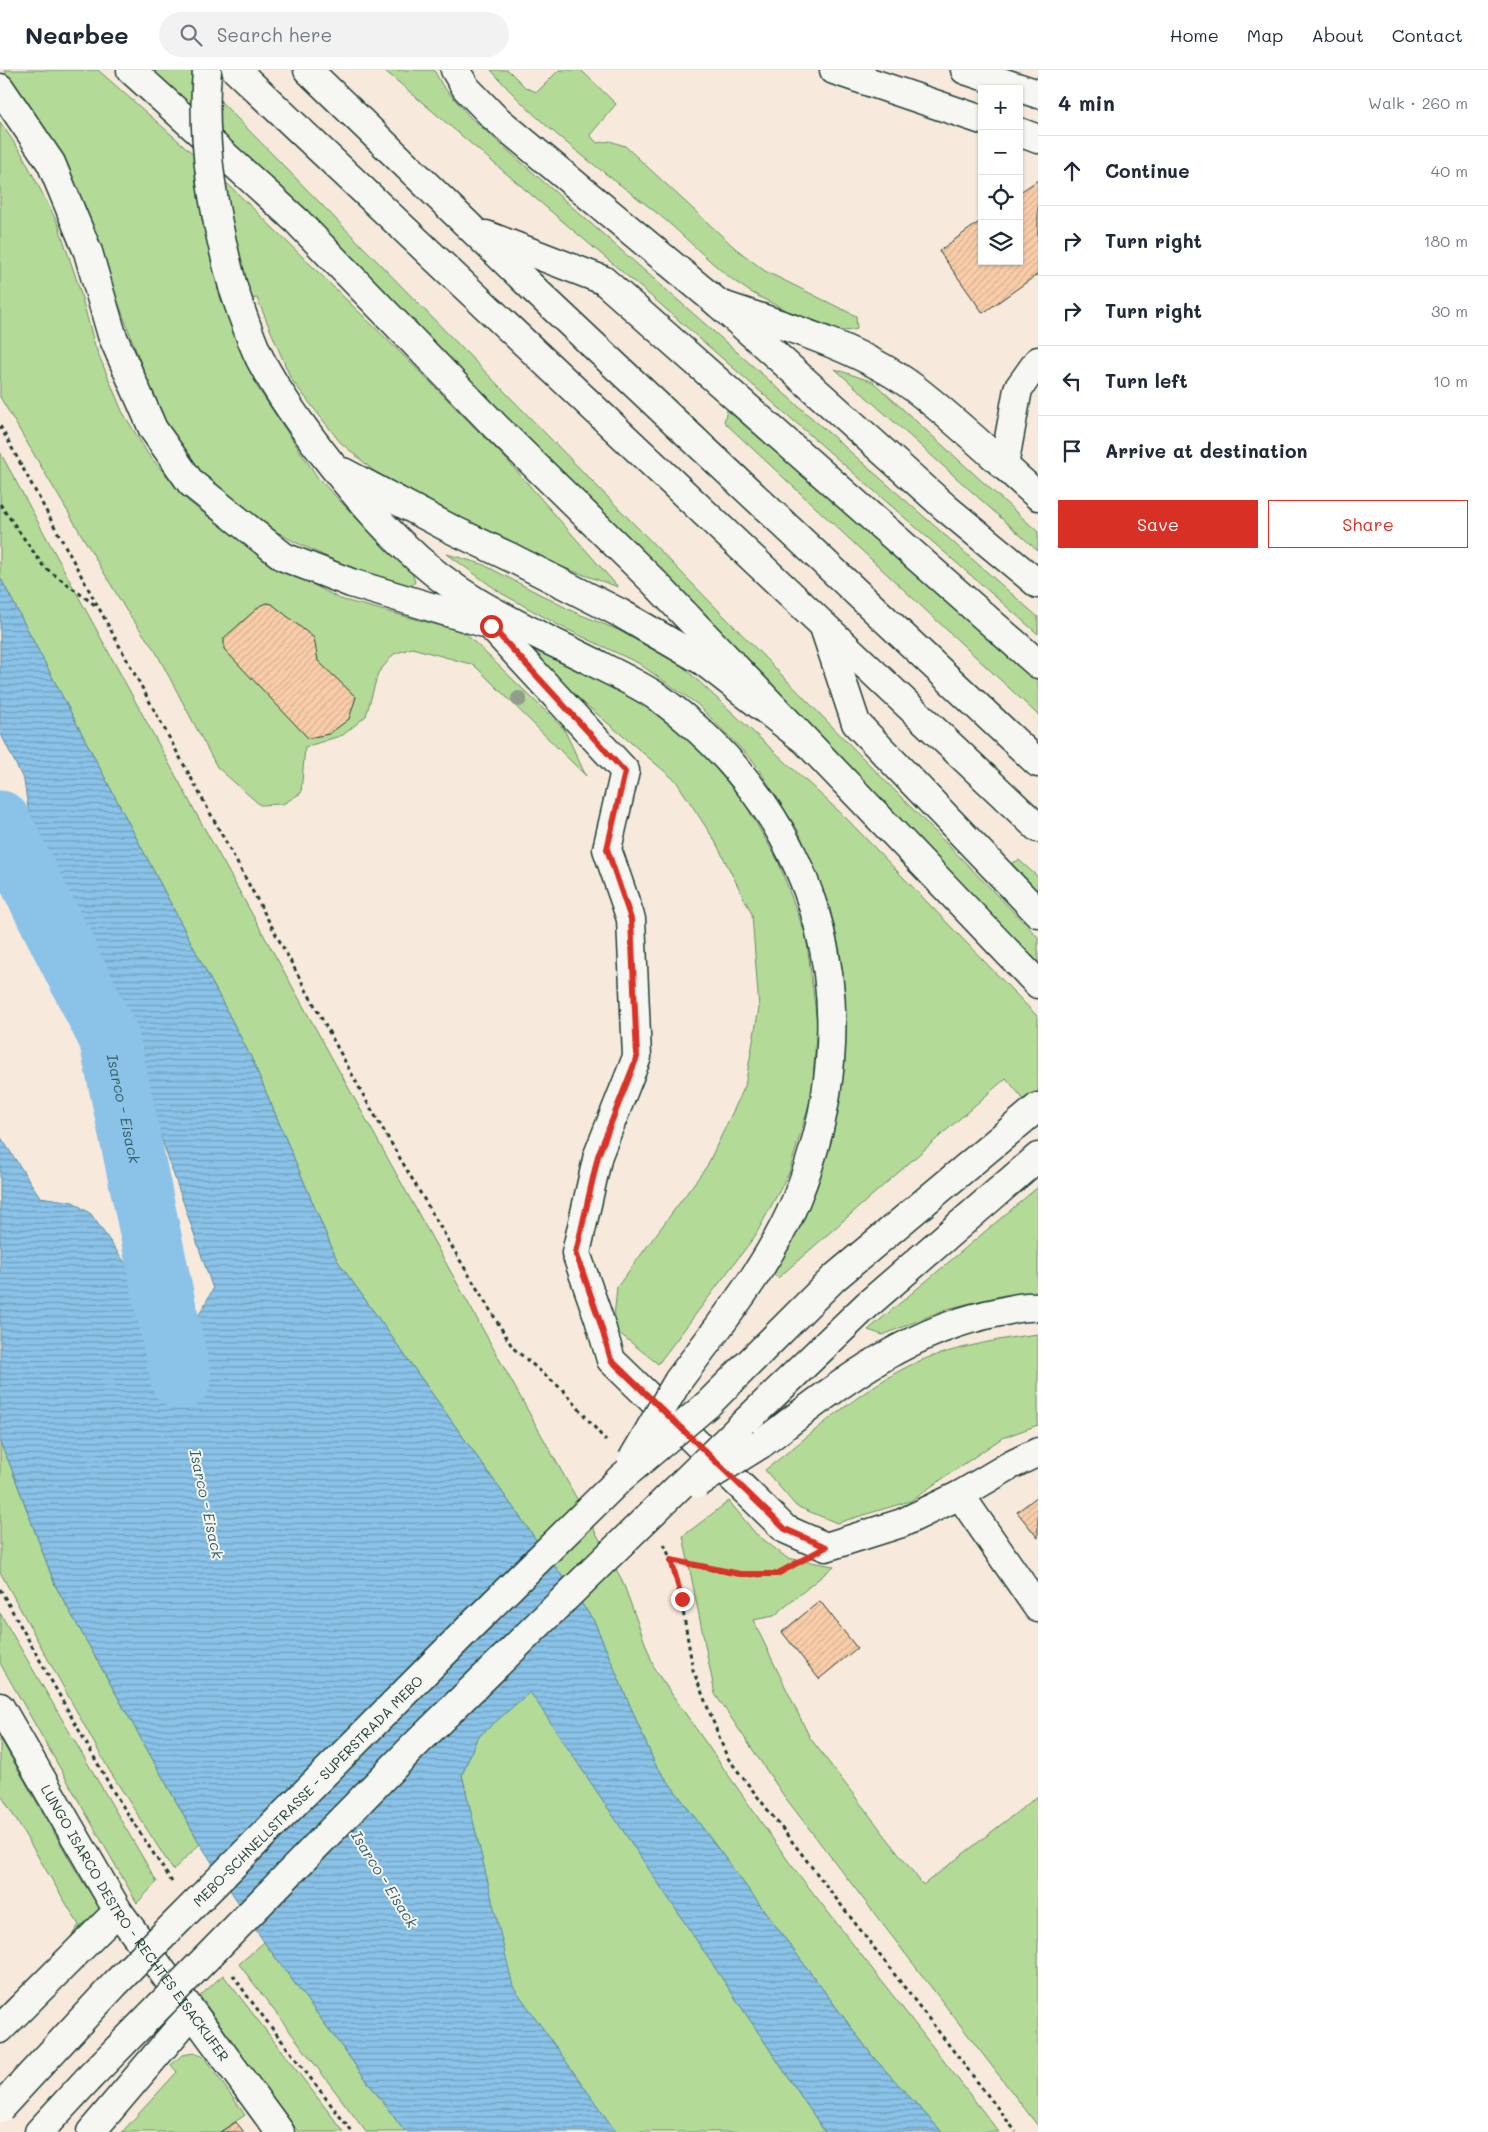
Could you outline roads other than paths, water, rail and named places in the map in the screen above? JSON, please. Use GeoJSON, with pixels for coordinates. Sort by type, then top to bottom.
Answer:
{"type":"FeatureCollection","features":[{"type":"Feature","properties":{"kind":"main road"},"geometry":{"type":"LineString","coordinates":[[132,70],[297,221],[496,427],[654,582],[1038,984]]}},
{"type":"Feature","properties":{"kind":"main road"},"geometry":{"type":"LineString","coordinates":[[206,70],[205,125],[219,235],[234,287],[260,358],[296,420],[394,539],[425,566],[476,602],[659,698],[692,724],[720,751],[752,789],[780,830],[801,871],[816,910],[832,995],[832,1039],[828,1083],[812,1156],[795,1202],[751,1282],[678,1381],[621,1478]]}},
{"type":"Feature","properties":{"kind":"main road"},"geometry":{"type":"LineString","coordinates":[[236,70],[1038,828]]}},
{"type":"Feature","properties":{"kind":"main road"},"geometry":{"type":"LineString","coordinates":[[308,70],[547,301],[1038,763]]}},
{"type":"Feature","properties":{"kind":"main road"},"geometry":{"type":"LineString","coordinates":[[455,70],[466,88],[494,117],[719,304],[946,508],[1038,584]]}},
{"type":"Feature","properties":{"kind":"main road"},"geometry":{"type":"LineString","coordinates":[[834,70],[978,119]]}},
{"type":"Feature","properties":{"kind":"main road"},"geometry":{"type":"LineString","coordinates":[[965,70],[1038,94]]}},
{"type":"Feature","properties":{"kind":"main road"},"geometry":{"type":"LineString","coordinates":[[0,88],[50,163],[88,252],[115,344],[154,429],[191,484],[284,557],[351,583],[491,626],[551,641]]}},
{"type":"Feature","properties":{"kind":"main road"},"geometry":{"type":"LineString","coordinates":[[1023,133],[1038,139]]}},
{"type":"Feature","properties":{"kind":"main road"},"geometry":{"type":"LineString","coordinates":[[476,231],[603,280],[1038,664]]}},
{"type":"Feature","properties":{"kind":"main road"},"geometry":{"type":"LineString","coordinates":[[719,304],[804,333],[868,361],[913,388],[1038,496]]}},
{"type":"Feature","properties":{"kind":"main road"},"geometry":{"type":"LineString","coordinates":[[1004,466],[1018,389],[1038,361]]}},
{"type":"Feature","properties":{"kind":"main road"},"geometry":{"type":"LineString","coordinates":[[333,466],[451,530],[512,558],[620,613],[703,661],[802,738]]}},
{"type":"Feature","properties":{"kind":"main road"},"geometry":{"type":"LineString","coordinates":[[491,626],[625,772],[607,849],[631,919],[637,1057],[598,1156],[576,1253],[611,1360],[785,1529],[826,1547],[902,1523],[960,1496],[1010,1466],[1038,1452]]}},
{"type":"Feature","properties":{"kind":"main road"},"geometry":{"type":"LineString","coordinates":[[824,626],[856,723],[1038,913]]}},
{"type":"Feature","properties":{"kind":"main road"},"geometry":{"type":"LineString","coordinates":[[621,1478],[707,1405],[834,1278],[1028,1115]]}},
{"type":"Feature","properties":{"kind":"main road"},"geometry":{"type":"LineString","coordinates":[[39,2132],[413,1748],[658,1507],[868,1305],[1038,1156]]}},
{"type":"Feature","properties":{"kind":"main road"},"geometry":{"type":"LineString","coordinates":[[658,1507],[761,1444],[857,1372],[913,1341],[977,1316],[1038,1306]]}},
{"type":"Feature","properties":{"kind":"main road","name":"MEBO-SCHNELLSTRASSE - SUPERSTRADA MEBO"},"geometry":{"type":"LineString","coordinates":[[0,2108],[114,1985],[621,1478]]}},
{"type":"Feature","properties":{"kind":"main road"},"geometry":{"type":"LineString","coordinates":[[960,1496],[1038,1608]]}},
{"type":"Feature","properties":{"kind":"main road","name":"LUNGO ISARCO DESTRO - RECHTES EISACKUFER"},"geometry":{"type":"LineString","coordinates":[[0,1707],[118,1911],[280,2132]]}},
{"type":"Feature","properties":{"kind":"main road"},"geometry":{"type":"LineString","coordinates":[[0,2030],[118,1911]]}},
{"type":"Feature","properties":{"kind":"main road"},"geometry":{"type":"LineString","coordinates":[[92,2132],[192,2013]]}},
{"type":"Feature","properties":{"kind":"water"},"geometry":{"type":"Polygon","coordinates":[[[0,577],[252,1059],[337,1260],[594,1621],[655,1764],[874,2058],[942,2132],[825,2132],[530,1692],[477,1738],[462,1775],[513,1986],[616,2132],[405,2132],[264,1942],[200,1844],[55,1585],[9,1462],[0,1443],[0,1136],[40,1197],[73,1202],[91,1214],[137,1280],[199,1315],[213,1289],[128,1041],[37,866],[24,781],[0,732],[0,577]]]}},
{"type":"Feature","properties":{"kind":"waterway","name":"Isarco - Eisack"},"geometry":{"type":"LineString","coordinates":[[0,821],[109,1038],[181,1379]]}}]}
